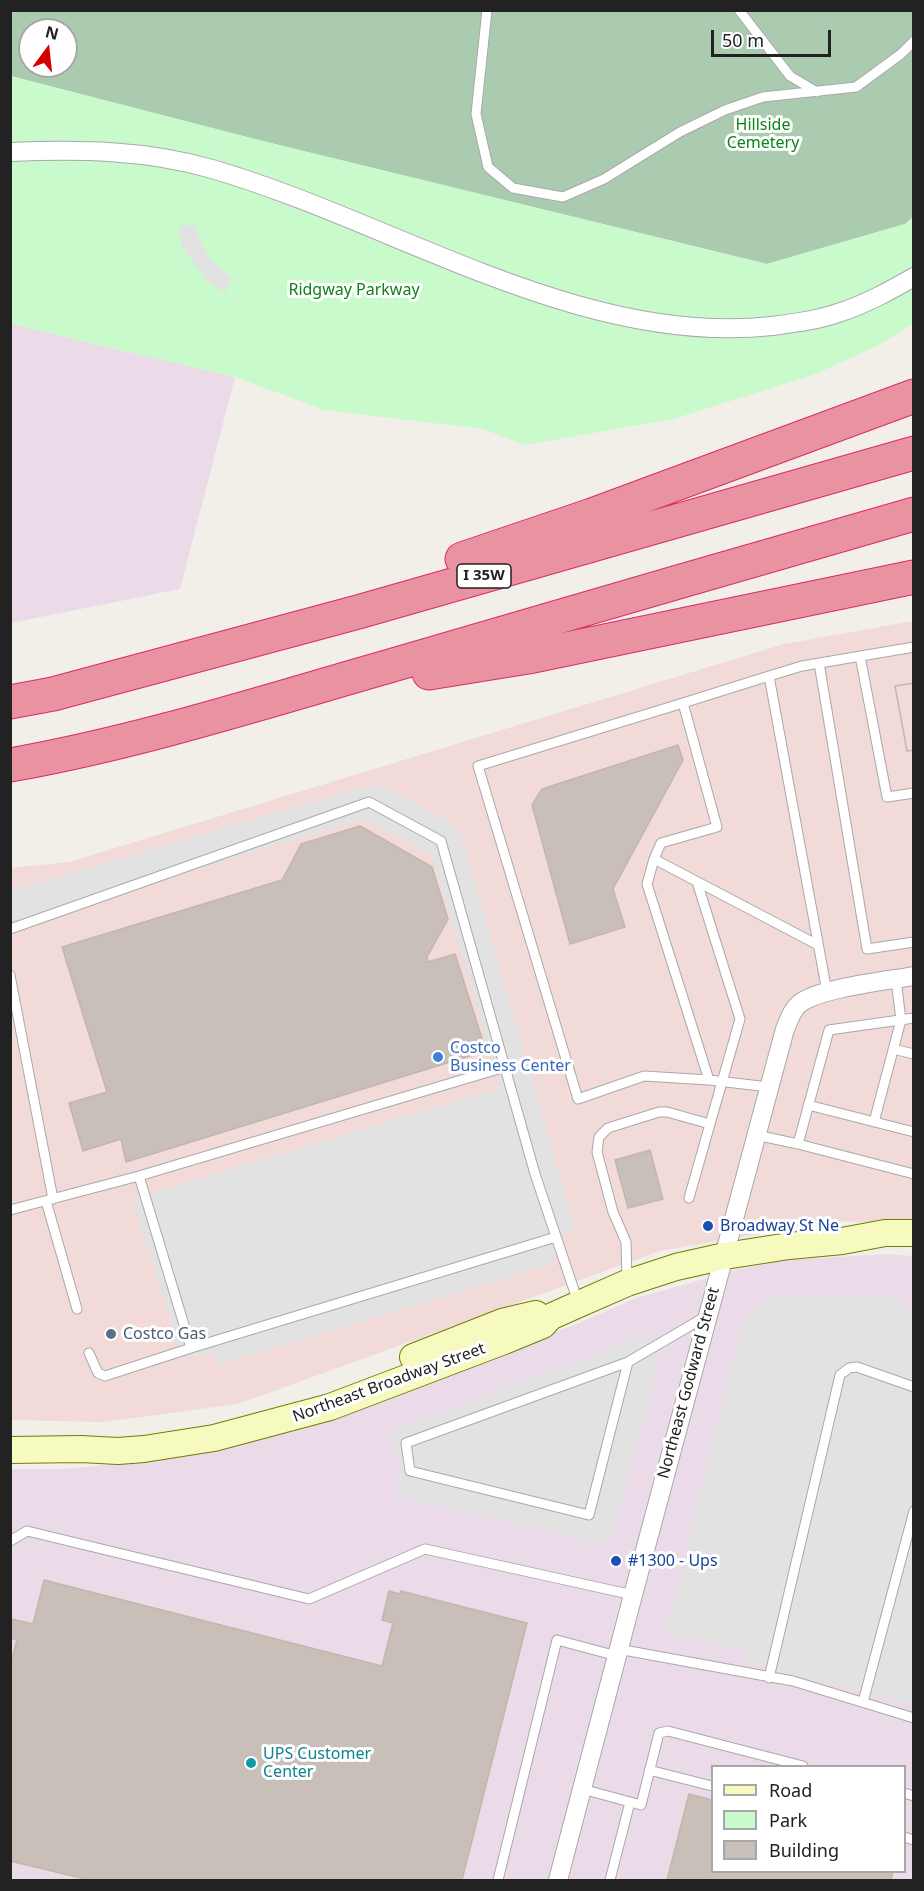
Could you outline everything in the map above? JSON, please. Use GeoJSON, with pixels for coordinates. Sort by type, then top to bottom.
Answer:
{"type":"FeatureCollection","features":[{"type":"Feature","properties":{"kind":"highway"},"geometry":{"type":"LineString","coordinates":[[53,694],[592,515],[914,396]]}},
{"type":"Feature","properties":{"kind":"highway","name":"I 35W"},"geometry":{"type":"LineString","coordinates":[[10,702],[53,694],[358,612],[914,453]]}},
{"type":"Feature","properties":{"kind":"highway"},"geometry":{"type":"LineString","coordinates":[[10,765],[98,746],[286,696],[914,514]]}},
{"type":"Feature","properties":{"kind":"highway"},"geometry":{"type":"LineString","coordinates":[[286,696],[528,657],[914,577]]}},
{"type":"Feature","properties":{"kind":"main road","name":"Northeast Broadway Street"},"geometry":{"type":"LineString","coordinates":[[10,1450],[118,1451],[154,1448],[214,1438],[297,1418],[330,1407],[504,1341],[543,1325],[550,1317],[627,1283],[676,1267],[725,1256],[789,1246],[842,1241],[885,1233],[914,1233]]}},
{"type":"Feature","properties":{"kind":"main road","name":"Northeast Broadway Street"},"geometry":{"type":"LineString","coordinates":[[842,1241],[876,1247],[914,1249]]}},
{"type":"Feature","properties":{"kind":"street"},"geometry":{"type":"LineString","coordinates":[[10,152],[62,150],[103,152],[164,158],[210,168],[276,189],[543,295],[660,323],[699,328],[737,329],[794,323],[842,312],[914,277]]}},
{"type":"Feature","properties":{"kind":"street","name":"Northeast Godward Street"},"geometry":{"type":"LineString","coordinates":[[558,1881],[756,1135],[791,1015],[797,1005],[827,992],[905,978]]}},
{"type":"Feature","properties":{"kind":"lane"},"geometry":{"type":"LineString","coordinates":[[487,10],[476,114],[488,166],[513,188],[563,197],[604,179],[680,132],[725,110],[763,97],[856,87],[901,54],[914,41]]}},
{"type":"Feature","properties":{"kind":"lane"},"geometry":{"type":"LineString","coordinates":[[739,10],[790,76],[817,92]]}},
{"type":"Feature","properties":{"kind":"lane"},"geometry":{"type":"LineString","coordinates":[[769,1087],[644,1076],[578,1099],[478,766],[769,676],[819,663],[914,647]]}},
{"type":"Feature","properties":{"kind":"lane"},"geometry":{"type":"LineString","coordinates":[[860,656],[887,797],[914,793]]}},
{"type":"Feature","properties":{"kind":"lane"},"geometry":{"type":"LineString","coordinates":[[819,663],[867,949],[914,942]]}},
{"type":"Feature","properties":{"kind":"lane"},"geometry":{"type":"LineString","coordinates":[[769,676],[827,992]]}},
{"type":"Feature","properties":{"kind":"lane"},"geometry":{"type":"LineString","coordinates":[[683,703],[717,826],[661,843],[654,859],[648,884],[709,1080]]}},
{"type":"Feature","properties":{"kind":"lane"},"geometry":{"type":"LineString","coordinates":[[10,929],[369,802],[441,841],[536,1174],[579,1304]]}},
{"type":"Feature","properties":{"kind":"lane"},"geometry":{"type":"LineString","coordinates":[[654,859],[818,945]]}},
{"type":"Feature","properties":{"kind":"lane"},"geometry":{"type":"LineString","coordinates":[[690,1198],[740,1019],[697,882]]}},
{"type":"Feature","properties":{"kind":"lane"},"geometry":{"type":"LineString","coordinates":[[10,975],[49,1200],[77,1309]]}},
{"type":"Feature","properties":{"kind":"lane"},"geometry":{"type":"LineString","coordinates":[[874,1122],[901,1020],[905,978]]}},
{"type":"Feature","properties":{"kind":"lane"},"geometry":{"type":"LineString","coordinates":[[798,1144],[829,1030],[914,1018]]}},
{"type":"Feature","properties":{"kind":"lane"},"geometry":{"type":"LineString","coordinates":[[893,1049],[914,1054]]}},
{"type":"Feature","properties":{"kind":"lane"},"geometry":{"type":"LineString","coordinates":[[10,1210],[139,1176],[505,1067]]}},
{"type":"Feature","properties":{"kind":"lane"},"geometry":{"type":"LineString","coordinates":[[808,1106],[914,1132]]}},
{"type":"Feature","properties":{"kind":"lane"},"geometry":{"type":"LineString","coordinates":[[627,1283],[626,1242],[613,1212],[597,1152],[599,1137],[608,1128],[659,1112],[711,1124]]}},
{"type":"Feature","properties":{"kind":"lane"},"geometry":{"type":"LineString","coordinates":[[756,1135],[914,1174]]}},
{"type":"Feature","properties":{"kind":"lane"},"geometry":{"type":"LineString","coordinates":[[139,1176],[191,1348]]}},
{"type":"Feature","properties":{"kind":"lane"},"geometry":{"type":"LineString","coordinates":[[89,1353],[98,1373],[105,1376],[556,1237]]}},
{"type":"Feature","properties":{"kind":"lane"},"geometry":{"type":"LineString","coordinates":[[628,1362],[589,1515],[410,1471],[406,1443],[628,1362],[708,1316]]}},
{"type":"Feature","properties":{"kind":"lane"},"geometry":{"type":"LineString","coordinates":[[769,1677],[840,1375],[849,1368],[857,1367],[914,1386]]}},
{"type":"Feature","properties":{"kind":"lane"},"geometry":{"type":"LineString","coordinates":[[862,1702],[914,1511]]}},
{"type":"Feature","properties":{"kind":"lane"},"geometry":{"type":"LineString","coordinates":[[10,1541],[27,1531],[309,1599],[425,1549],[633,1595]]}},
{"type":"Feature","properties":{"kind":"lane"},"geometry":{"type":"LineString","coordinates":[[498,1881],[557,1640],[793,1681],[914,1718]]}},
{"type":"Feature","properties":{"kind":"lane"},"geometry":{"type":"LineString","coordinates":[[582,1789],[641,1804],[659,1733],[668,1731],[796,1765]]}},
{"type":"Feature","properties":{"kind":"lane"},"geometry":{"type":"LineString","coordinates":[[649,1770],[711,1786]]}},
{"type":"Feature","properties":{"kind":"lane"},"geometry":{"type":"LineString","coordinates":[[610,1881],[630,1802]]}},
{"type":"Feature","properties":{"kind":"shaded area"},"geometry":{"type":"Polygon","coordinates":[[[196,225],[200,241],[213,262],[232,278],[225,293],[207,281],[182,247],[178,226],[196,225]]]}},
{"type":"Feature","properties":{"kind":"shaded area"},"geometry":{"type":"Polygon","coordinates":[[[11,324],[235,377],[180,589],[11,623],[11,324]]]}},
{"type":"Feature","properties":{"kind":"shaded area"},"geometry":{"type":"Polygon","coordinates":[[[913,621],[913,1224],[833,1221],[660,1251],[238,1404],[104,1422],[11,1420],[11,868],[69,862],[784,644],[913,621]]]}},
{"type":"Feature","properties":{"kind":"shaded area"},"geometry":{"type":"Polygon","coordinates":[[[371,785],[387,788],[445,819],[460,832],[575,1227],[563,1234],[553,1264],[218,1365],[213,1352],[184,1360],[132,1199],[501,1088],[432,855],[363,819],[16,924],[11,907],[10,891],[371,785]]]}},
{"type":"Feature","properties":{"kind":"shaded area"},"geometry":{"type":"Polygon","coordinates":[[[887,1254],[913,1256],[913,1880],[11,1880],[10,1469],[64,1469],[118,1464],[178,1457],[238,1446],[352,1410],[577,1324],[636,1298],[740,1269],[785,1260],[887,1254]]]}},
{"type":"Feature","properties":{"kind":"shaded area"},"geometry":{"type":"Polygon","coordinates":[[[781,1295],[891,1295],[913,1319],[913,1704],[746,1662],[748,1652],[666,1633],[741,1327],[757,1305],[781,1295]]]}},
{"type":"Feature","properties":{"kind":"shaded area"},"geometry":{"type":"Polygon","coordinates":[[[644,1336],[659,1363],[609,1545],[395,1496],[400,1465],[389,1432],[644,1336]]]}},
{"type":"Feature","properties":{"kind":"green space","name":"Hillside Cemetery"},"geometry":{"type":"Polygon","coordinates":[[[10,11],[913,11],[913,217],[905,224],[767,264],[262,141],[19,78],[78,78],[78,18],[18,18],[18,78],[11,76],[10,11]]]}},
{"type":"Feature","properties":{"kind":"green space","name":"Ridgway Parkway"},"geometry":{"type":"Polygon","coordinates":[[[10,76],[263,141],[767,264],[905,224],[913,217],[913,324],[877,346],[813,375],[673,419],[525,445],[483,429],[324,410],[235,377],[11,324],[10,76]]]}},
{"type":"Feature","properties":{"kind":"building"},"geometry":{"type":"Polygon","coordinates":[[[914,683],[914,750],[907,751],[895,686],[914,683]]]}},
{"type":"Feature","properties":{"kind":"building"},"geometry":{"type":"Polygon","coordinates":[[[914,683],[914,750],[907,751],[895,686],[914,683]]]}},
{"type":"Feature","properties":{"kind":"building"},"geometry":{"type":"Polygon","coordinates":[[[678,745],[683,760],[613,889],[625,927],[570,944],[532,805],[542,789],[678,745]]]}},
{"type":"Feature","properties":{"kind":"building"},"geometry":{"type":"Polygon","coordinates":[[[360,826],[432,867],[448,919],[427,957],[428,962],[455,954],[486,1051],[126,1162],[121,1139],[83,1151],[69,1103],[107,1092],[62,947],[282,880],[301,844],[360,826]]]}},
{"type":"Feature","properties":{"kind":"building"},"geometry":{"type":"Polygon","coordinates":[[[650,1150],[663,1199],[628,1208],[615,1160],[650,1150]]]}},
{"type":"Feature","properties":{"kind":"building","name":"UPS Customer Center"},"geometry":{"type":"Polygon","coordinates":[[[44,1580],[382,1666],[393,1623],[382,1620],[389,1591],[400,1594],[401,1591],[527,1623],[462,1880],[89,1880],[10,1861],[10,1666],[17,1640],[10,1638],[10,1626],[12,1619],[33,1624],[44,1580]]]}},
{"type":"Feature","properties":{"kind":"building"},"geometry":{"type":"Polygon","coordinates":[[[689,1794],[711,1800],[711,1873],[893,1873],[891,1880],[667,1880],[689,1794]]]}},
{"type":"Feature","properties":{"kind":"place","name":"Costco Business Center"},"geometry":{"type":"Point","coordinates":[438,1057]}},
{"type":"Feature","properties":{"kind":"place","name":"Broadway St Ne"},"geometry":{"type":"Point","coordinates":[708,1226]}},
{"type":"Feature","properties":{"kind":"place","name":"Costco Gas"},"geometry":{"type":"Point","coordinates":[111,1334]}},
{"type":"Feature","properties":{"kind":"place","name":"#1300 - Ups"},"geometry":{"type":"Point","coordinates":[616,1561]}},
{"type":"Feature","properties":{"kind":"place","name":"UPS Customer Center"},"geometry":{"type":"Point","coordinates":[251,1763]}}]}
